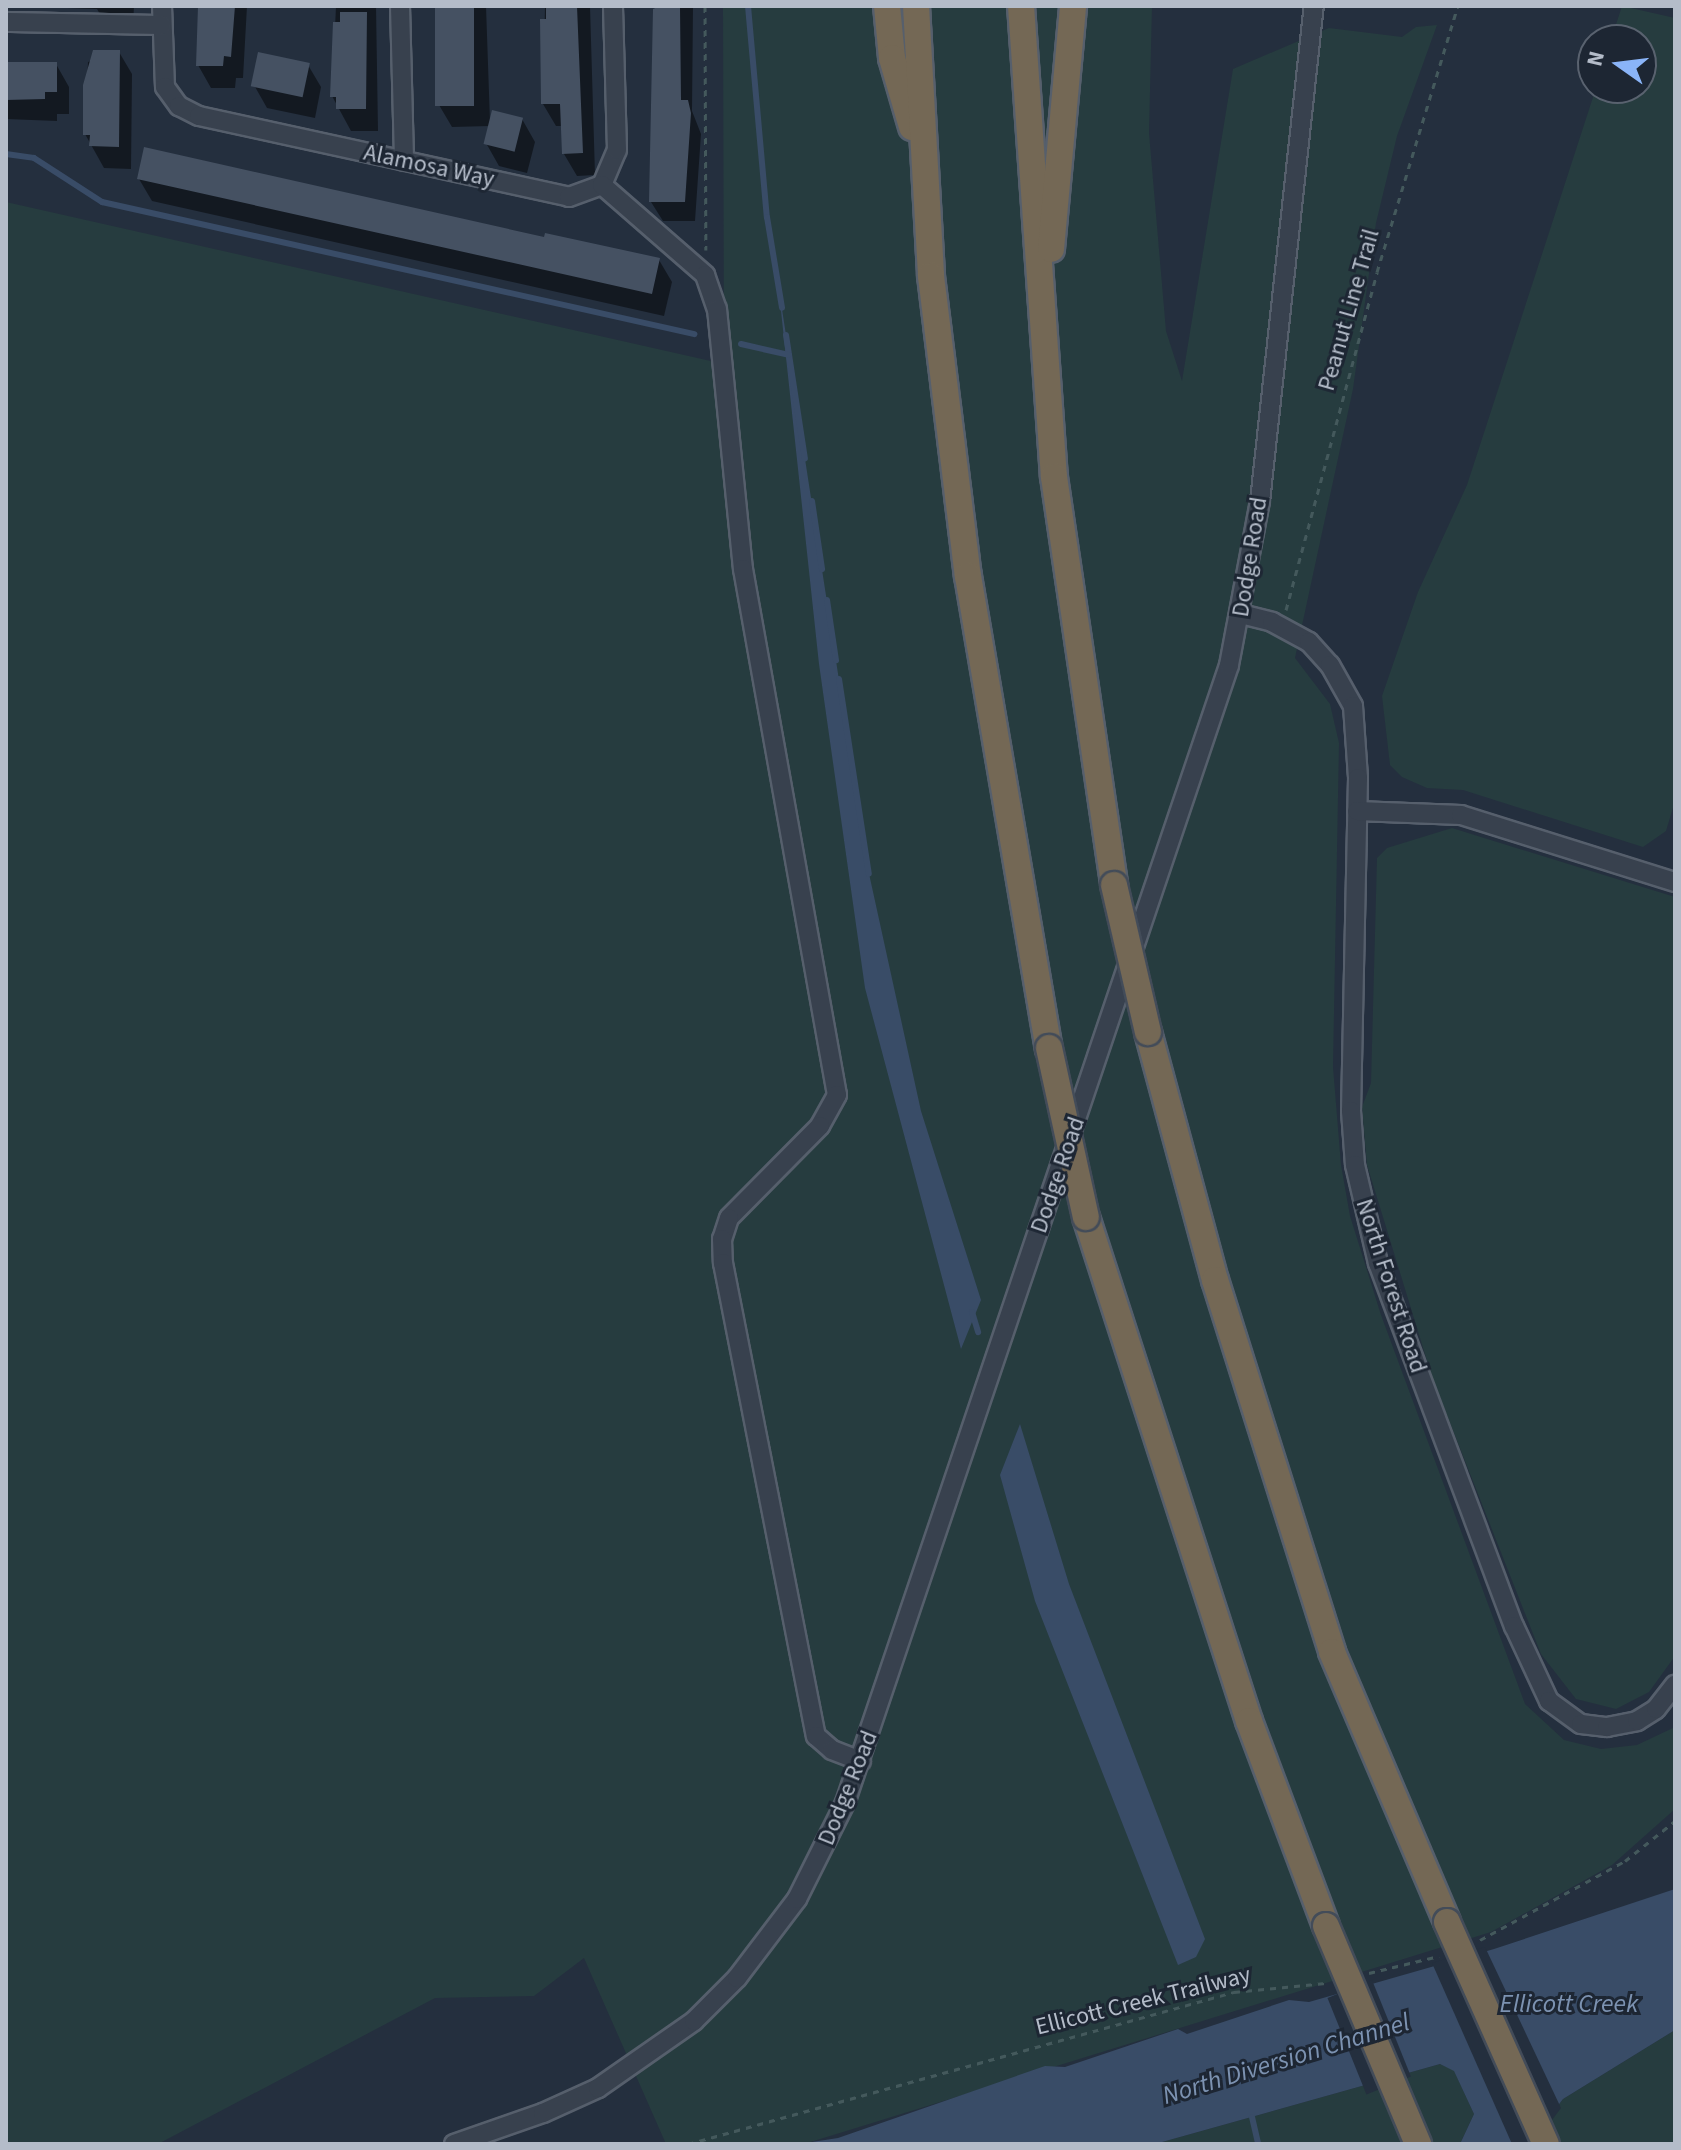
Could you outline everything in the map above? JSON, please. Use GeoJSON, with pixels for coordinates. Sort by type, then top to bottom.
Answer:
{"type":"FeatureCollection","features":[{"type":"Feature","properties":{"kind":"highway"},"geometry":{"type":"LineString","coordinates":[[887,6],[892,58],[925,172]]}},
{"type":"Feature","properties":{"kind":"highway"},"geometry":{"type":"LineString","coordinates":[[916,6],[931,276],[968,576],[1049,1048],[1086,1217],[1249,1721],[1326,1926],[1418,2144]]}},
{"type":"Feature","properties":{"kind":"highway"},"geometry":{"type":"LineString","coordinates":[[1021,6],[1045,312],[1054,477],[1114,885],[1148,1032],[1215,1280],[1332,1652],[1546,2144]]}},
{"type":"Feature","properties":{"kind":"highway"},"geometry":{"type":"LineString","coordinates":[[1045,312],[1073,6]]}},
{"type":"Feature","properties":{"kind":"street","name":"Alamosa Way"},"geometry":{"type":"LineString","coordinates":[[162,6],[165,87],[179,106],[199,116],[569,197],[602,185]]}},
{"type":"Feature","properties":{"kind":"street"},"geometry":{"type":"LineString","coordinates":[[400,6],[404,161]]}},
{"type":"Feature","properties":{"kind":"street"},"geometry":{"type":"LineString","coordinates":[[613,6],[617,150],[602,185],[705,275],[717,309],[743,569],[837,1095],[820,1126],[729,1218],[722,1239],[723,1263],[816,1736],[832,1750],[861,1761]]}},
{"type":"Feature","properties":{"kind":"street","name":"Dodge Road"},"geometry":{"type":"LineString","coordinates":[[454,2144],[491,2138],[598,2088],[694,2021],[737,1978],[797,1899],[861,1761],[1175,829],[1241,614],[1260,501],[1314,6]]}},
{"type":"Feature","properties":{"kind":"street"},"geometry":{"type":"LineString","coordinates":[[6,22],[162,25]]}},
{"type":"Feature","properties":{"kind":"street","name":"North Forest Road"},"geometry":{"type":"LineString","coordinates":[[1241,614],[1281,626],[1324,657],[1348,694],[1357,733],[1352,1131],[1363,1211],[1400,1325],[1514,1626],[1549,1701],[1573,1721],[1614,1727],[1648,1715],[1675,1685]]}},
{"type":"Feature","properties":{"kind":"street"},"geometry":{"type":"LineString","coordinates":[[1357,811],[1461,815],[1675,882]]}},
{"type":"Feature","properties":{"kind":"path"},"geometry":{"type":"LineString","coordinates":[[705,6],[705,275]]}},
{"type":"Feature","properties":{"kind":"path","name":"Peanut Line Trail"},"geometry":{"type":"LineString","coordinates":[[1281,626],[1377,272],[1458,6]]}},
{"type":"Feature","properties":{"kind":"path"},"geometry":{"type":"LineString","coordinates":[[1468,1945],[1625,1861],[1675,1821]]}},
{"type":"Feature","properties":{"kind":"path"},"geometry":{"type":"LineString","coordinates":[[1358,1976],[1445,1954]]}},
{"type":"Feature","properties":{"kind":"path","name":"Ellicott Creek Trailway"},"geometry":{"type":"LineString","coordinates":[[688,2144],[1234,1992],[1327,1983]]}},
{"type":"Feature","properties":{"kind":"green space"},"geometry":{"type":"Polygon","coordinates":[[[723,6],[1152,6],[1149,133],[1166,331],[1182,381],[1233,69],[1329,28],[1402,37],[1416,27],[1437,25],[1397,136],[1376,223],[1353,389],[1295,658],[1330,704],[1339,743],[1333,1067],[1341,1165],[1350,1216],[1381,1315],[1525,1704],[1564,1740],[1601,1749],[1637,1745],[1675,1727],[1675,1809],[1612,1865],[1491,1932],[804,2144],[666,2144],[584,1958],[534,1996],[435,1998],[158,2144],[6,2144],[6,202],[724,364],[723,6]]]}},
{"type":"Feature","properties":{"kind":"green space"},"geometry":{"type":"Polygon","coordinates":[[[1622,6],[1675,18],[1675,801],[1666,831],[1643,847],[1463,790],[1427,788],[1402,777],[1390,765],[1382,696],[1418,592],[1467,485],[1591,104],[1657,104],[1657,24],[1616,24],[1622,6]]]}},
{"type":"Feature","properties":{"kind":"green space"},"geometry":{"type":"Polygon","coordinates":[[[1452,828],[1675,897],[1675,1656],[1649,1692],[1616,1709],[1576,1699],[1541,1654],[1432,1377],[1367,1165],[1362,1107],[1371,1083],[1377,858],[1387,848],[1452,828]]]}},
{"type":"Feature","properties":{"kind":"green space"},"geometry":{"type":"Polygon","coordinates":[[[1675,2030],[1675,2144],[1529,2144],[1563,2099],[1675,2030]]]}},
{"type":"Feature","properties":{"kind":"green space"},"geometry":{"type":"Polygon","coordinates":[[[1440,2064],[1454,2070],[1474,2114],[1460,2144],[1155,2144],[1440,2064]]]}},
{"type":"Feature","properties":{"kind":"water"},"geometry":{"type":"Polygon","coordinates":[[[778,283],[868,869],[921,1111],[981,1300],[961,1349],[865,988],[819,664],[778,283]]]}},
{"type":"Feature","properties":{"kind":"water"},"geometry":{"type":"Polygon","coordinates":[[[1020,1424],[1069,1584],[1205,1939],[1196,1957],[1178,1965],[1035,1601],[1000,1475],[1020,1424]]]}},
{"type":"Feature","properties":{"kind":"water"},"geometry":{"type":"Polygon","coordinates":[[[1675,1889],[1675,2030],[1563,2099],[1529,2144],[1460,2144],[1474,2114],[1454,2071],[1440,2064],[1155,2144],[799,2144],[838,2138],[1045,2066],[1065,2067],[1178,2029],[1187,2034],[1289,2000],[1309,2002],[1494,1949],[1675,1889]]]}},
{"type":"Feature","properties":{"kind":"pier"},"geometry":{"type":"Polygon","coordinates":[[[1485,1947],[1561,2108],[1534,2144],[1512,2144],[1432,1963],[1485,1947]]]}},
{"type":"Feature","properties":{"kind":"pier"},"geometry":{"type":"Polygon","coordinates":[[[1372,1980],[1411,2076],[1366,2094],[1327,1998],[1372,1980]]]}},
{"type":"Feature","properties":{"kind":"building"},"geometry":{"type":"Polygon","coordinates":[[[198,6],[235,6],[231,57],[224,56],[223,66],[196,66],[198,6]]]}},
{"type":"Feature","properties":{"kind":"building"},"geometry":{"type":"Polygon","coordinates":[[[435,6],[474,6],[474,106],[435,106],[435,6]]]}},
{"type":"Feature","properties":{"kind":"building"},"geometry":{"type":"Polygon","coordinates":[[[577,6],[583,153],[562,154],[560,104],[541,104],[540,19],[546,19],[546,7],[577,6]]]}},
{"type":"Feature","properties":{"kind":"building"},"geometry":{"type":"Polygon","coordinates":[[[680,6],[681,100],[688,100],[691,113],[685,202],[649,202],[653,9],[680,6]]]}},
{"type":"Feature","properties":{"kind":"building"},"geometry":{"type":"Polygon","coordinates":[[[340,12],[367,12],[366,109],[336,109],[336,97],[330,97],[333,22],[340,22],[340,12]]]}},
{"type":"Feature","properties":{"kind":"building"},"geometry":{"type":"Polygon","coordinates":[[[93,50],[120,50],[119,147],[89,146],[90,135],[83,135],[83,85],[93,50]]]}},
{"type":"Feature","properties":{"kind":"building"},"geometry":{"type":"Polygon","coordinates":[[[258,52],[310,63],[303,97],[251,86],[258,52]]]}},
{"type":"Feature","properties":{"kind":"building"},"geometry":{"type":"Polygon","coordinates":[[[6,62],[57,62],[57,92],[45,92],[45,99],[6,100],[6,62]]]}},
{"type":"Feature","properties":{"kind":"building"},"geometry":{"type":"Polygon","coordinates":[[[492,110],[523,118],[515,152],[484,144],[492,110]]]}},
{"type":"Feature","properties":{"kind":"building"},"geometry":{"type":"Polygon","coordinates":[[[144,147],[544,237],[545,233],[660,258],[652,294],[137,179],[144,147]]]}},
{"type":"Feature","properties":{"kind":"waterway"},"geometry":{"type":"LineString","coordinates":[[748,6],[767,217],[782,308]]}},
{"type":"Feature","properties":{"kind":"waterway"},"geometry":{"type":"LineString","coordinates":[[6,154],[34,158],[102,202],[694,334]]}},
{"type":"Feature","properties":{"kind":"waterway"},"geometry":{"type":"LineString","coordinates":[[786,335],[805,459]]}},
{"type":"Feature","properties":{"kind":"waterway"},"geometry":{"type":"LineString","coordinates":[[741,344],[789,355]]}},
{"type":"Feature","properties":{"kind":"waterway"},"geometry":{"type":"LineString","coordinates":[[812,501],[822,569]]}},
{"type":"Feature","properties":{"kind":"waterway"},"geometry":{"type":"LineString","coordinates":[[827,600],[836,660]]}},
{"type":"Feature","properties":{"kind":"waterway"},"geometry":{"type":"LineString","coordinates":[[839,679],[869,874]]}},
{"type":"Feature","properties":{"kind":"waterway"},"geometry":{"type":"LineString","coordinates":[[972,1312],[978,1332]]}},
{"type":"Feature","properties":{"kind":"waterway"},"geometry":{"type":"LineString","coordinates":[[1252,2117],[1258,2144]]}},
{"type":"Feature","properties":{"kind":"water label","name":"Ellicott Creek"},"geometry":{"type":"Point","coordinates":[1569,2004]}},
{"type":"Feature","properties":{"kind":"water label","name":"North Diversion Channel"},"geometry":{"type":"Point","coordinates":[1286,2059]}}]}
